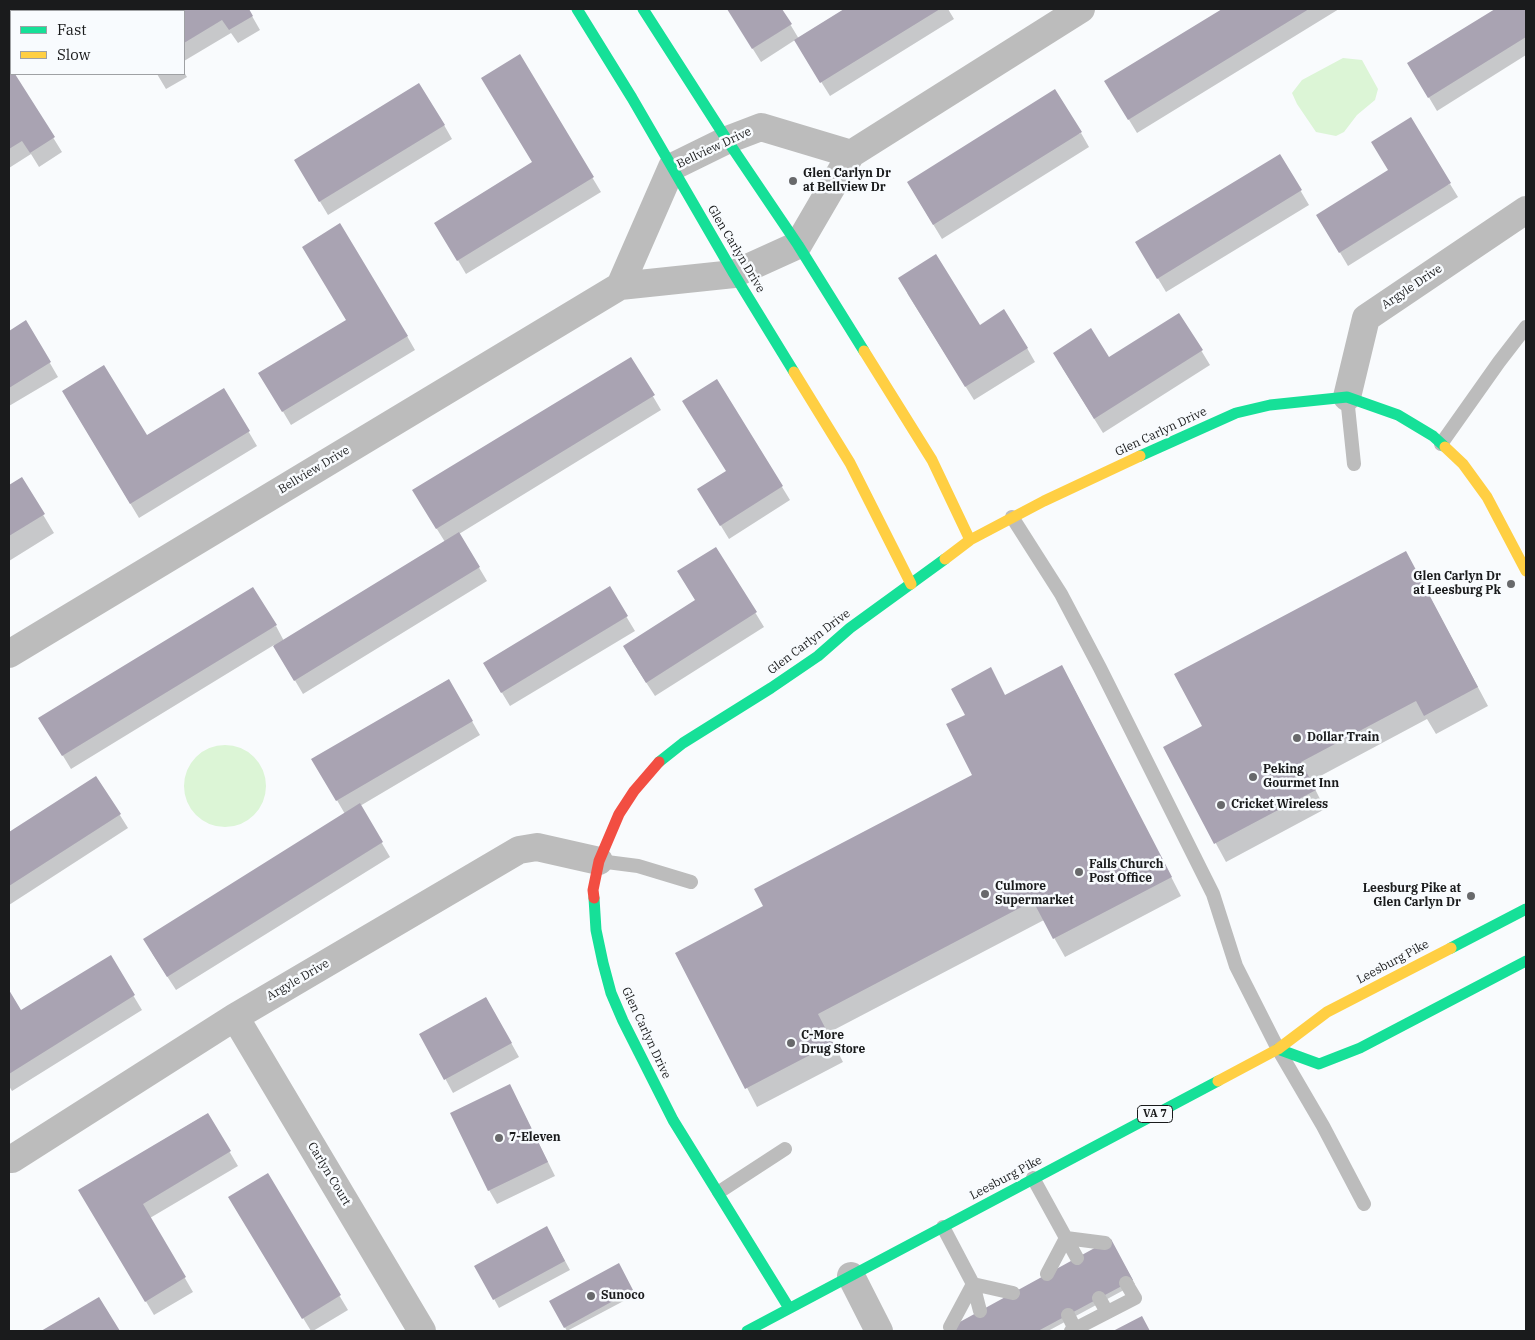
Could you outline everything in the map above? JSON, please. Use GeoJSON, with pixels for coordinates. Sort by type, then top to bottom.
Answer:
{"type":"FeatureCollection","features":[{"type":"Feature","properties":{"kind":"street","name":"Glen Carlyn Drive"},"geometry":{"type":"LineString","coordinates":[[577,9],[632,98],[734,274],[850,463],[911,584]]}},
{"type":"Feature","properties":{"kind":"street"},"geometry":{"type":"LineString","coordinates":[[643,9],[727,140],[798,245],[932,460],[970,540]]}},
{"type":"Feature","properties":{"kind":"street"},"geometry":{"type":"LineString","coordinates":[[798,245],[851,154],[1081,9]]}},
{"type":"Feature","properties":{"kind":"street","name":"Bellview Drive"},"geometry":{"type":"LineString","coordinates":[[620,286],[672,167],[727,140],[761,127],[851,154]]}},
{"type":"Feature","properties":{"kind":"street","name":"Argyle Drive"},"geometry":{"type":"LineString","coordinates":[[1347,397],[1366,318],[1526,210]]}},
{"type":"Feature","properties":{"kind":"street","name":"Bellview Drive"},"geometry":{"type":"LineString","coordinates":[[9,654],[620,286],[734,274],[798,245]]}},
{"type":"Feature","properties":{"kind":"street","name":"Glen Carlyn Drive"},"geometry":{"type":"LineString","coordinates":[[789,1308],[673,1120],[623,1021],[611,993],[596,930],[593,890],[599,861],[620,814],[634,791],[661,760],[683,743],[818,656],[850,628],[970,540],[1012,517],[1236,413],[1270,405],[1347,397]]}},
{"type":"Feature","properties":{"kind":"street"},"geometry":{"type":"LineString","coordinates":[[1347,397],[1398,414],[1433,436],[1463,464],[1487,497],[1526,571]]}},
{"type":"Feature","properties":{"kind":"street","name":"Argyle Drive"},"geometry":{"type":"LineString","coordinates":[[12,1159],[236,1016],[519,850],[537,847],[599,861]]}},
{"type":"Feature","properties":{"kind":"street","name":"Leesburg Pike"},"geometry":{"type":"LineString","coordinates":[[747,1331],[1278,1049],[1327,1012],[1526,909]]}},
{"type":"Feature","properties":{"kind":"street"},"geometry":{"type":"LineString","coordinates":[[1278,1049],[1319,1064],[1360,1048],[1526,961]]}},
{"type":"Feature","properties":{"kind":"street","name":"Carlyn Court"},"geometry":{"type":"LineString","coordinates":[[236,1016],[422,1331]]}},
{"type":"Feature","properties":{"kind":"street"},"geometry":{"type":"LineString","coordinates":[[851,1276],[879,1331]]}},
{"type":"Feature","properties":{"kind":"lane"},"geometry":{"type":"LineString","coordinates":[[1441,444],[1499,362],[1526,328]]}},
{"type":"Feature","properties":{"kind":"lane"},"geometry":{"type":"LineString","coordinates":[[1347,397],[1354,464]]}},
{"type":"Feature","properties":{"kind":"lane"},"geometry":{"type":"LineString","coordinates":[[1012,517],[1061,594],[1213,894],[1236,966],[1278,1049],[1323,1126],[1364,1204]]}},
{"type":"Feature","properties":{"kind":"lane"},"geometry":{"type":"LineString","coordinates":[[599,861],[638,866],[691,882]]}},
{"type":"Feature","properties":{"kind":"lane"},"geometry":{"type":"LineString","coordinates":[[719,1192],[785,1149]]}},
{"type":"Feature","properties":{"kind":"lane"},"geometry":{"type":"LineString","coordinates":[[1033,1178],[1077,1258]]}},
{"type":"Feature","properties":{"kind":"lane"},"geometry":{"type":"LineString","coordinates":[[943,1227],[973,1284],[980,1311]]}},
{"type":"Feature","properties":{"kind":"lane"},"geometry":{"type":"LineString","coordinates":[[1066,1238],[1105,1243]]}},
{"type":"Feature","properties":{"kind":"lane"},"geometry":{"type":"LineString","coordinates":[[1047,1274],[1066,1238]]}},
{"type":"Feature","properties":{"kind":"lane"},"geometry":{"type":"LineString","coordinates":[[1068,1315],[1073,1330],[1135,1298],[1126,1283]]}},
{"type":"Feature","properties":{"kind":"lane"},"geometry":{"type":"LineString","coordinates":[[973,1284],[1013,1293]]}},
{"type":"Feature","properties":{"kind":"lane"},"geometry":{"type":"LineString","coordinates":[[950,1327],[973,1284]]}},
{"type":"Feature","properties":{"kind":"lane"},"geometry":{"type":"LineString","coordinates":[[1099,1298],[1107,1312]]}},
{"type":"Feature","properties":{"kind":"green space"},"geometry":{"type":"Polygon","coordinates":[[[1343,58],[1362,60],[1378,89],[1375,100],[1357,115],[1344,132],[1336,136],[1316,132],[1297,104],[1292,93],[1302,80],[1343,58]]]}},
{"type":"Feature","properties":{"kind":"green space"},"geometry":{"type":"Polygon","coordinates":[[[225,745],[241,748],[254,757],[263,770],[266,786],[263,802],[254,815],[241,824],[225,827],[209,824],[196,815],[187,802],[184,786],[187,770],[196,757],[209,748],[225,745]]]}},
{"type":"Feature","properties":{"kind":"building"},"geometry":{"type":"Polygon","coordinates":[[[249,9],[253,16],[229,30],[222,20],[185,42],[185,10],[119,10],[249,9]]]}},
{"type":"Feature","properties":{"kind":"building"},"geometry":{"type":"Polygon","coordinates":[[[727,9],[782,9],[792,24],[752,49],[727,9]]]}},
{"type":"Feature","properties":{"kind":"building"},"geometry":{"type":"Polygon","coordinates":[[[844,9],[940,9],[820,83],[794,40],[844,9]]]}},
{"type":"Feature","properties":{"kind":"building"},"geometry":{"type":"Polygon","coordinates":[[[1222,9],[1309,9],[1128,120],[1104,81],[1222,9]]]}},
{"type":"Feature","properties":{"kind":"building"},"geometry":{"type":"Polygon","coordinates":[[[1495,9],[1526,9],[1526,37],[1428,98],[1407,63],[1495,9]]]}},
{"type":"Feature","properties":{"kind":"building"},"geometry":{"type":"Polygon","coordinates":[[[520,54],[594,177],[457,261],[434,223],[532,162],[481,78],[520,54]]]}},
{"type":"Feature","properties":{"kind":"building"},"geometry":{"type":"Polygon","coordinates":[[[9,72],[10,75],[16,75],[55,137],[30,153],[22,141],[9,149],[9,72]]]}},
{"type":"Feature","properties":{"kind":"building"},"geometry":{"type":"Polygon","coordinates":[[[419,83],[445,125],[319,202],[294,160],[419,83]]]}},
{"type":"Feature","properties":{"kind":"building"},"geometry":{"type":"Polygon","coordinates":[[[1055,89],[1082,132],[933,225],[907,182],[1055,89]]]}},
{"type":"Feature","properties":{"kind":"building"},"geometry":{"type":"Polygon","coordinates":[[[1411,117],[1451,183],[1339,253],[1316,215],[1388,170],[1371,142],[1411,117]]]}},
{"type":"Feature","properties":{"kind":"building"},"geometry":{"type":"Polygon","coordinates":[[[1280,154],[1302,190],[1157,279],[1135,242],[1280,154]]]}},
{"type":"Feature","properties":{"kind":"building"},"geometry":{"type":"Polygon","coordinates":[[[340,223],[408,336],[282,412],[258,373],[346,320],[302,247],[340,223]]]}},
{"type":"Feature","properties":{"kind":"building"},"geometry":{"type":"Polygon","coordinates":[[[936,254],[980,325],[1004,309],[1028,348],[965,387],[898,278],[936,254]]]}},
{"type":"Feature","properties":{"kind":"building"},"geometry":{"type":"Polygon","coordinates":[[[1179,313],[1203,350],[1094,419],[1053,353],[1091,328],[1109,357],[1179,313]]]}},
{"type":"Feature","properties":{"kind":"building"},"geometry":{"type":"Polygon","coordinates":[[[26,320],[51,362],[9,388],[9,331],[26,320]]]}},
{"type":"Feature","properties":{"kind":"building"},"geometry":{"type":"Polygon","coordinates":[[[631,357],[655,395],[436,529],[412,490],[631,357]]]}},
{"type":"Feature","properties":{"kind":"building"},"geometry":{"type":"Polygon","coordinates":[[[104,365],[147,435],[224,388],[250,431],[130,504],[62,391],[104,365]]]}},
{"type":"Feature","properties":{"kind":"building"},"geometry":{"type":"Polygon","coordinates":[[[717,379],[783,486],[720,526],[697,489],[726,471],[682,401],[717,379]]]}},
{"type":"Feature","properties":{"kind":"building"},"geometry":{"type":"Polygon","coordinates":[[[22,477],[45,514],[9,536],[9,485],[22,477]]]}},
{"type":"Feature","properties":{"kind":"building"},"geometry":{"type":"Polygon","coordinates":[[[459,532],[480,567],[294,681],[273,646],[459,532]]]}},
{"type":"Feature","properties":{"kind":"building"},"geometry":{"type":"Polygon","coordinates":[[[716,547],[757,612],[646,683],[623,646],[695,600],[677,571],[716,547]]]}},
{"type":"Feature","properties":{"kind":"building"},"geometry":{"type":"Polygon","coordinates":[[[1406,551],[1478,687],[1424,716],[1416,701],[1301,762],[1316,790],[1214,844],[1163,747],[1202,726],[1174,674],[1406,551]]]}},
{"type":"Feature","properties":{"kind":"building"},"geometry":{"type":"Polygon","coordinates":[[[610,586],[628,616],[501,693],[483,663],[610,586]]]}},
{"type":"Feature","properties":{"kind":"building"},"geometry":{"type":"Polygon","coordinates":[[[253,587],[277,625],[62,756],[38,718],[253,587]]]}},
{"type":"Feature","properties":{"kind":"building"},"geometry":{"type":"Polygon","coordinates":[[[1062,665],[1172,877],[1053,939],[1033,901],[818,1014],[833,1043],[745,1089],[675,953],[763,906],[754,889],[972,775],[946,724],[965,715],[951,689],[991,667],[1005,695],[1062,665]]]}},
{"type":"Feature","properties":{"kind":"building"},"geometry":{"type":"Polygon","coordinates":[[[449,679],[473,721],[336,801],[311,759],[449,679]]]}},
{"type":"Feature","properties":{"kind":"building"},"geometry":{"type":"Polygon","coordinates":[[[96,776],[121,814],[9,886],[9,832],[96,776]]]}},
{"type":"Feature","properties":{"kind":"building"},"geometry":{"type":"Polygon","coordinates":[[[360,803],[383,842],[167,977],[143,939],[360,803]]]}},
{"type":"Feature","properties":{"kind":"building"},"geometry":{"type":"Polygon","coordinates":[[[111,955],[135,995],[9,1074],[9,990],[21,1010],[111,955]]]}},
{"type":"Feature","properties":{"kind":"building"},"geometry":{"type":"Polygon","coordinates":[[[486,997],[512,1043],[444,1080],[419,1034],[486,997]]]}},
{"type":"Feature","properties":{"kind":"building","name":"7-Eleven"},"geometry":{"type":"Polygon","coordinates":[[[510,1084],[548,1162],[488,1191],[450,1113],[510,1084]]]}},
{"type":"Feature","properties":{"kind":"building"},"geometry":{"type":"Polygon","coordinates":[[[208,1113],[231,1151],[143,1204],[186,1277],[145,1302],[78,1190],[208,1113]]]}},
{"type":"Feature","properties":{"kind":"building"},"geometry":{"type":"Polygon","coordinates":[[[268,1173],[341,1295],[302,1319],[228,1197],[268,1173]]]}},
{"type":"Feature","properties":{"kind":"building"},"geometry":{"type":"Polygon","coordinates":[[[547,1226],[565,1261],[493,1300],[474,1266],[547,1226]]]}},
{"type":"Feature","properties":{"kind":"building"},"geometry":{"type":"Polygon","coordinates":[[[1111,1239],[1133,1280],[1038,1331],[948,1331],[947,1329],[1111,1239]]]}},
{"type":"Feature","properties":{"kind":"building","name":"Sunoco"},"geometry":{"type":"Polygon","coordinates":[[[619,1263],[633,1290],[564,1328],[549,1301],[619,1263]]]}},
{"type":"Feature","properties":{"kind":"building"},"geometry":{"type":"Polygon","coordinates":[[[99,1297],[120,1331],[41,1331],[99,1297]]]}},
{"type":"Feature","properties":{"kind":"building"},"geometry":{"type":"Polygon","coordinates":[[[1142,1316],[1150,1331],[1113,1331],[1142,1316]]]}},
{"type":"Feature","properties":{"kind":"traffic: fast"},"geometry":{"type":"LineString","coordinates":[[577,9],[632,98],[734,274],[794,372]]}},
{"type":"Feature","properties":{"kind":"traffic: fast"},"geometry":{"type":"LineString","coordinates":[[643,9],[727,140],[798,245],[864,351]]}},
{"type":"Feature","properties":{"kind":"traffic: fast"},"geometry":{"type":"LineString","coordinates":[[1140,456],[1236,413],[1270,405],[1347,397],[1398,415],[1433,436],[1445,447]]}},
{"type":"Feature","properties":{"kind":"traffic: fast"},"geometry":{"type":"LineString","coordinates":[[659,762],[683,743],[818,656],[850,628],[945,559]]}},
{"type":"Feature","properties":{"kind":"traffic: fast"},"geometry":{"type":"LineString","coordinates":[[594,898],[596,930],[603,963],[611,993],[623,1021],[673,1120],[789,1308]]}},
{"type":"Feature","properties":{"kind":"traffic: fast"},"geometry":{"type":"LineString","coordinates":[[1451,948],[1526,909]]}},
{"type":"Feature","properties":{"kind":"traffic: fast"},"geometry":{"type":"LineString","coordinates":[[1278,1049],[1319,1064],[1360,1048],[1526,961]]}},
{"type":"Feature","properties":{"kind":"traffic: fast"},"geometry":{"type":"LineString","coordinates":[[747,1331],[1218,1081]]}},
{"type":"Feature","properties":{"kind":"traffic: slow"},"geometry":{"type":"LineString","coordinates":[[864,351],[932,460],[970,540]]}},
{"type":"Feature","properties":{"kind":"traffic: slow"},"geometry":{"type":"LineString","coordinates":[[794,372],[850,463],[911,584]]}},
{"type":"Feature","properties":{"kind":"traffic: slow"},"geometry":{"type":"LineString","coordinates":[[1445,447],[1463,464],[1487,497],[1526,571]]}},
{"type":"Feature","properties":{"kind":"traffic: slow"},"geometry":{"type":"LineString","coordinates":[[945,559],[970,540],[1044,501],[1140,456]]}},
{"type":"Feature","properties":{"kind":"traffic: slow"},"geometry":{"type":"LineString","coordinates":[[1218,1081],[1278,1049],[1327,1012],[1451,948]]}},
{"type":"Feature","properties":{"kind":"traffic: jam"},"geometry":{"type":"LineString","coordinates":[[594,898],[593,890],[599,861],[619,814],[634,791],[659,762]]}},
{"type":"Feature","properties":{"kind":"place","name":"Glen Carlyn Dr at Bellview Dr"},"geometry":{"type":"Point","coordinates":[793,181]}},
{"type":"Feature","properties":{"kind":"place","name":"Glen Carlyn Dr at Leesburg Pk"},"geometry":{"type":"Point","coordinates":[1511,584]}},
{"type":"Feature","properties":{"kind":"place","name":"Dollar Train"},"geometry":{"type":"Point","coordinates":[1297,738]}},
{"type":"Feature","properties":{"kind":"place","name":"Peking Gourmet Inn"},"geometry":{"type":"Point","coordinates":[1253,777]}},
{"type":"Feature","properties":{"kind":"place","name":"Cricket Wireless"},"geometry":{"type":"Point","coordinates":[1221,805]}},
{"type":"Feature","properties":{"kind":"place","name":"Falls Church Post Office"},"geometry":{"type":"Point","coordinates":[1079,872]}},
{"type":"Feature","properties":{"kind":"place","name":"Culmore Supermarket"},"geometry":{"type":"Point","coordinates":[985,894]}},
{"type":"Feature","properties":{"kind":"place","name":"Leesburg Pike at Glen Carlyn Dr"},"geometry":{"type":"Point","coordinates":[1471,896]}},
{"type":"Feature","properties":{"kind":"place","name":"C-More Drug Store"},"geometry":{"type":"Point","coordinates":[791,1043]}},
{"type":"Feature","properties":{"kind":"place","name":"7-Eleven"},"geometry":{"type":"Point","coordinates":[499,1138]}},
{"type":"Feature","properties":{"kind":"place","name":"Sunoco"},"geometry":{"type":"Point","coordinates":[591,1296]}}]}
